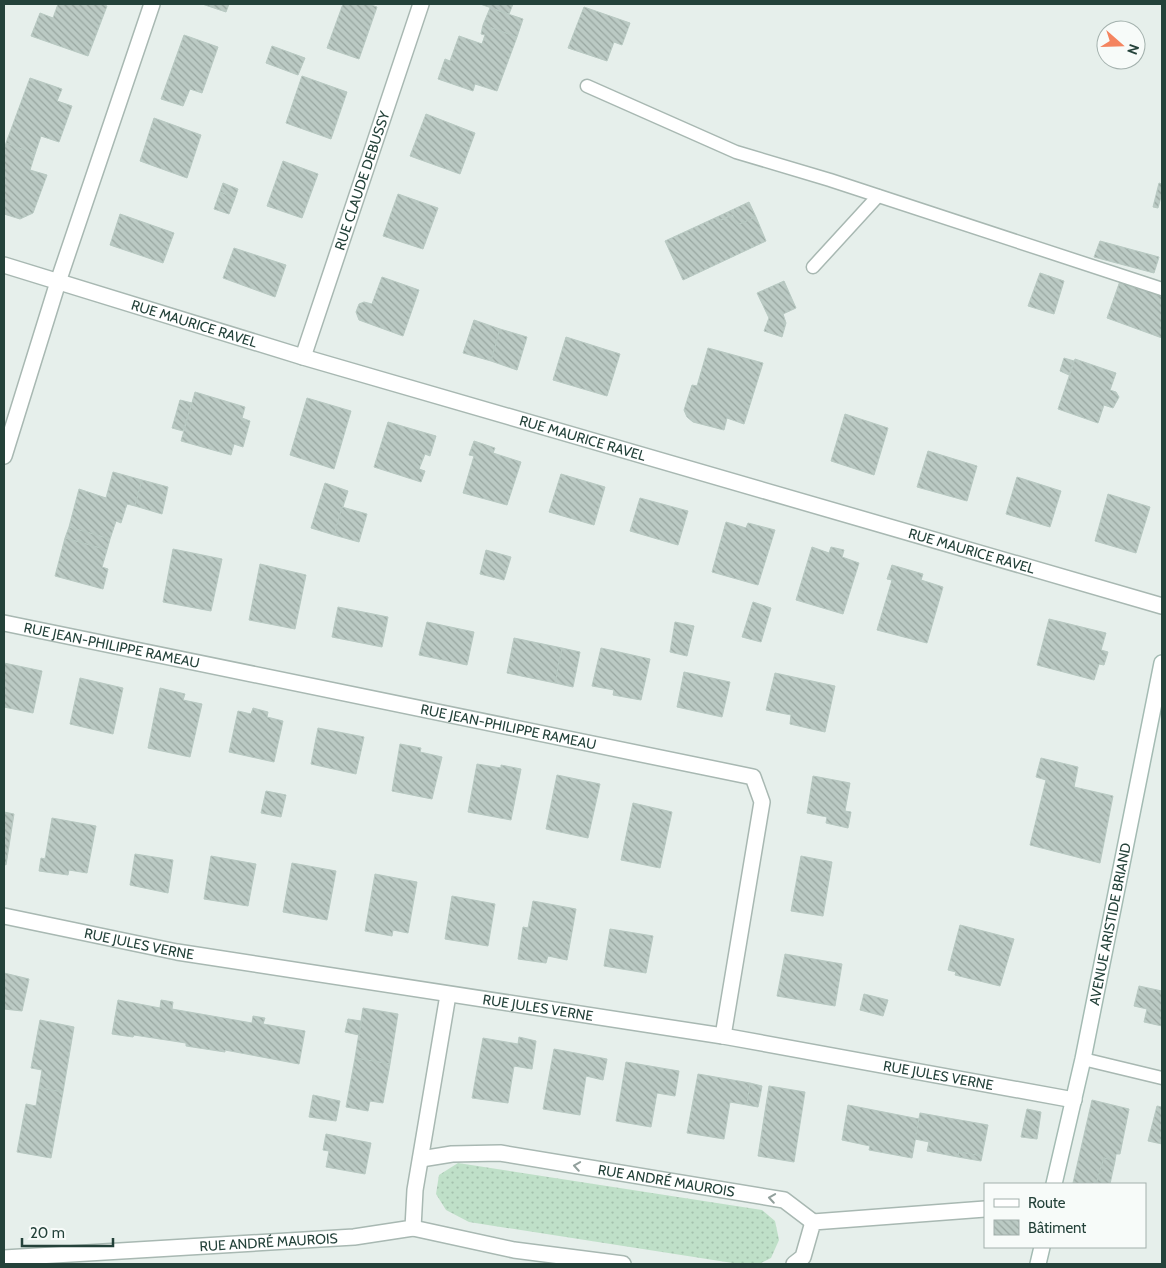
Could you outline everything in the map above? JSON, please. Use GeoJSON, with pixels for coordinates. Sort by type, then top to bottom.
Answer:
{"type":"FeatureCollection","features":[{"type":"Feature","properties":{"kind":"street"},"geometry":{"type":"LineString","coordinates":[[4,456],[58,282],[152,4]]}},
{"type":"Feature","properties":{"kind":"street","name":"RUE CLAUDE DEBUSSY"},"geometry":{"type":"LineString","coordinates":[[303,357],[421,4]]}},
{"type":"Feature","properties":{"kind":"street","name":"RUE MAURICE RAVEL"},"geometry":{"type":"LineString","coordinates":[[4,265],[303,357],[1162,606]]}},
{"type":"Feature","properties":{"kind":"street","name":"RUE JEAN-PHILIPPE RAMEAU"},"geometry":{"type":"LineString","coordinates":[[4,622],[753,777],[762,802],[724,1036]]}},
{"type":"Feature","properties":{"kind":"street","name":"AVENUE ARISTIDE BRIAND"},"geometry":{"type":"LineString","coordinates":[[1054,1183],[1083,1059],[1162,663]]}},
{"type":"Feature","properties":{"kind":"street","name":"RUE JULES VERNE"},"geometry":{"type":"LineString","coordinates":[[4,916],[177,952],[724,1036],[1074,1100]]}},
{"type":"Feature","properties":{"kind":"street"},"geometry":{"type":"LineString","coordinates":[[413,1228],[415,1190],[448,995]]}},
{"type":"Feature","properties":{"kind":"street","name":"RUE ANDRÉ MAUROIS"},"geometry":{"type":"LineString","coordinates":[[421,1159],[452,1154],[500,1153],[784,1200],[813,1222]]}},
{"type":"Feature","properties":{"kind":"street"},"geometry":{"type":"LineString","coordinates":[[794,1264],[803,1257],[813,1222],[984,1209]]}},
{"type":"Feature","properties":{"kind":"street","name":"RUE ANDRÉ MAUROIS"},"geometry":{"type":"LineString","coordinates":[[4,1258],[354,1237],[413,1228],[514,1250],[624,1264]]}},
{"type":"Feature","properties":{"kind":"street"},"geometry":{"type":"LineString","coordinates":[[1038,1264],[1042,1248]]}},
{"type":"Feature","properties":{"kind":"lane"},"geometry":{"type":"LineString","coordinates":[[587,86],[736,152],[878,196],[1162,289]]}},
{"type":"Feature","properties":{"kind":"lane"},"geometry":{"type":"LineString","coordinates":[[813,266],[878,196]]}},
{"type":"Feature","properties":{"kind":"lane"},"geometry":{"type":"LineString","coordinates":[[1083,1059],[1162,1078]]}},
{"type":"Feature","properties":{"kind":"green space"},"geometry":{"type":"Polygon","coordinates":[[[458,1163],[762,1210],[775,1221],[779,1240],[771,1258],[759,1264],[739,1264],[469,1222],[446,1210],[436,1194],[439,1175],[458,1163]]]}},
{"type":"Feature","properties":{"kind":"building"},"geometry":{"type":"Polygon","coordinates":[[[58,4],[102,4],[107,6],[88,56],[31,36],[40,13],[53,18],[58,4]]]}},
{"type":"Feature","properties":{"kind":"building"},"geometry":{"type":"Polygon","coordinates":[[[202,4],[229,4],[226,12],[202,4]]]}},
{"type":"Feature","properties":{"kind":"building"},"geometry":{"type":"Polygon","coordinates":[[[343,4],[368,4],[377,7],[359,59],[327,48],[343,4]]]}},
{"type":"Feature","properties":{"kind":"building"},"geometry":{"type":"Polygon","coordinates":[[[480,4],[513,4],[509,14],[480,4]]]}},
{"type":"Feature","properties":{"kind":"building"},"geometry":{"type":"Polygon","coordinates":[[[584,7],[630,23],[622,45],[614,42],[607,61],[568,48],[584,7]]]}},
{"type":"Feature","properties":{"kind":"building"},"geometry":{"type":"Polygon","coordinates":[[[490,8],[523,19],[517,37],[483,25],[490,8]]]}},
{"type":"Feature","properties":{"kind":"building"},"geometry":{"type":"Polygon","coordinates":[[[483,25],[517,37],[497,91],[475,84],[473,91],[438,79],[445,59],[450,61],[459,36],[482,44],[485,35],[481,34],[483,25]]]}},
{"type":"Feature","properties":{"kind":"building"},"geometry":{"type":"Polygon","coordinates":[[[184,35],[218,47],[202,93],[190,89],[183,106],[161,99],[184,35]]]}},
{"type":"Feature","properties":{"kind":"building"},"geometry":{"type":"Polygon","coordinates":[[[272,46],[305,58],[298,75],[266,63],[272,46]]]}},
{"type":"Feature","properties":{"kind":"building"},"geometry":{"type":"Polygon","coordinates":[[[302,76],[347,92],[331,139],[286,123],[302,76]]]}},
{"type":"Feature","properties":{"kind":"building"},"geometry":{"type":"Polygon","coordinates":[[[30,78],[62,89],[57,101],[72,106],[59,142],[41,136],[35,154],[6,143],[30,78]]]}},
{"type":"Feature","properties":{"kind":"building"},"geometry":{"type":"Polygon","coordinates":[[[426,114],[475,133],[460,174],[410,156],[426,114]]]}},
{"type":"Feature","properties":{"kind":"building"},"geometry":{"type":"Polygon","coordinates":[[[154,118],[201,135],[187,178],[140,161],[154,118]]]}},
{"type":"Feature","properties":{"kind":"building"},"geometry":{"type":"Polygon","coordinates":[[[6,143],[35,154],[30,170],[47,175],[33,213],[20,219],[4,214],[4,151],[6,143]]]}},
{"type":"Feature","properties":{"kind":"building"},"geometry":{"type":"Polygon","coordinates":[[[283,161],[318,174],[302,218],[267,206],[283,161]]]}},
{"type":"Feature","properties":{"kind":"building"},"geometry":{"type":"Polygon","coordinates":[[[223,183],[238,189],[235,198],[220,192],[223,183]]]}},
{"type":"Feature","properties":{"kind":"building"},"geometry":{"type":"Polygon","coordinates":[[[1159,183],[1162,184],[1162,193],[1158,208],[1153,207],[1159,183]]]}},
{"type":"Feature","properties":{"kind":"building"},"geometry":{"type":"Polygon","coordinates":[[[220,192],[235,198],[229,214],[214,209],[220,192]]]}},
{"type":"Feature","properties":{"kind":"building"},"geometry":{"type":"Polygon","coordinates":[[[398,194],[438,208],[423,249],[383,236],[398,194]]]}},
{"type":"Feature","properties":{"kind":"building"},"geometry":{"type":"Polygon","coordinates":[[[749,202],[756,217],[737,225],[732,215],[719,221],[717,217],[749,202]]]}},
{"type":"Feature","properties":{"kind":"building"},"geometry":{"type":"Polygon","coordinates":[[[120,214],[174,233],[163,263],[110,245],[120,214]]]}},
{"type":"Feature","properties":{"kind":"building"},"geometry":{"type":"Polygon","coordinates":[[[732,215],[737,225],[756,217],[766,241],[683,280],[665,241],[717,217],[719,221],[732,215]]]}},
{"type":"Feature","properties":{"kind":"building"},"geometry":{"type":"Polygon","coordinates":[[[1100,241],[1159,257],[1154,273],[1094,257],[1100,241]]]}},
{"type":"Feature","properties":{"kind":"building"},"geometry":{"type":"Polygon","coordinates":[[[234,248],[286,265],[275,297],[223,278],[234,248]]]}},
{"type":"Feature","properties":{"kind":"building"},"geometry":{"type":"Polygon","coordinates":[[[1040,273],[1064,281],[1054,314],[1028,306],[1040,273]]]}},
{"type":"Feature","properties":{"kind":"building"},"geometry":{"type":"Polygon","coordinates":[[[382,277],[419,290],[403,336],[359,320],[356,312],[359,304],[364,302],[372,304],[382,277]]]}},
{"type":"Feature","properties":{"kind":"building"},"geometry":{"type":"Polygon","coordinates":[[[784,281],[796,308],[783,314],[786,323],[782,337],[764,331],[769,318],[757,293],[784,281]]]}},
{"type":"Feature","properties":{"kind":"building"},"geometry":{"type":"Polygon","coordinates":[[[1120,281],[1162,295],[1162,338],[1107,318],[1120,281]]]}},
{"type":"Feature","properties":{"kind":"building"},"geometry":{"type":"Polygon","coordinates":[[[474,320],[500,329],[491,361],[463,353],[474,320]]]}},
{"type":"Feature","properties":{"kind":"building"},"geometry":{"type":"Polygon","coordinates":[[[500,329],[527,337],[517,370],[491,361],[500,329]]]}},
{"type":"Feature","properties":{"kind":"building"},"geometry":{"type":"Polygon","coordinates":[[[566,337],[620,354],[607,396],[553,380],[566,337]]]}},
{"type":"Feature","properties":{"kind":"building"},"geometry":{"type":"Polygon","coordinates":[[[708,348],[763,363],[744,424],[727,418],[724,430],[693,422],[687,417],[684,410],[692,385],[697,386],[708,348]]]}},
{"type":"Feature","properties":{"kind":"building"},"geometry":{"type":"Polygon","coordinates":[[[1064,358],[1074,361],[1069,375],[1060,371],[1064,358]]]}},
{"type":"Feature","properties":{"kind":"building"},"geometry":{"type":"Polygon","coordinates":[[[1075,359],[1116,373],[1110,390],[1116,392],[1119,397],[1113,408],[1104,405],[1098,423],[1058,409],[1075,359]]]}},
{"type":"Feature","properties":{"kind":"building"},"geometry":{"type":"Polygon","coordinates":[[[195,392],[245,407],[242,418],[250,421],[243,447],[234,444],[231,455],[181,441],[195,392]]]}},
{"type":"Feature","properties":{"kind":"building"},"geometry":{"type":"Polygon","coordinates":[[[307,398],[351,411],[334,469],[290,455],[307,398]]]}},
{"type":"Feature","properties":{"kind":"building"},"geometry":{"type":"Polygon","coordinates":[[[180,400],[192,403],[183,431],[172,428],[180,400]]]}},
{"type":"Feature","properties":{"kind":"building"},"geometry":{"type":"Polygon","coordinates":[[[845,414],[888,428],[874,475],[831,461],[845,414]]]}},
{"type":"Feature","properties":{"kind":"building"},"geometry":{"type":"Polygon","coordinates":[[[388,422],[436,436],[430,456],[425,454],[419,469],[425,471],[421,482],[374,467],[388,422]]]}},
{"type":"Feature","properties":{"kind":"building"},"geometry":{"type":"Polygon","coordinates":[[[474,441],[495,448],[493,453],[521,462],[507,505],[463,493],[474,456],[469,455],[474,441]]]}},
{"type":"Feature","properties":{"kind":"building"},"geometry":{"type":"Polygon","coordinates":[[[928,451],[977,466],[967,501],[917,487],[928,451]]]}},
{"type":"Feature","properties":{"kind":"building"},"geometry":{"type":"Polygon","coordinates":[[[113,472],[142,480],[135,506],[127,504],[121,523],[116,521],[110,539],[69,527],[79,489],[106,498],[113,472]]]}},
{"type":"Feature","properties":{"kind":"building"},"geometry":{"type":"Polygon","coordinates":[[[561,474],[605,487],[594,525],[549,512],[561,474]]]}},
{"type":"Feature","properties":{"kind":"building"},"geometry":{"type":"Polygon","coordinates":[[[1017,477],[1061,491],[1050,527],[1006,514],[1017,477]]]}},
{"type":"Feature","properties":{"kind":"building"},"geometry":{"type":"Polygon","coordinates":[[[142,480],[168,487],[162,514],[135,506],[142,480]]]}},
{"type":"Feature","properties":{"kind":"building"},"geometry":{"type":"Polygon","coordinates":[[[325,483],[348,491],[334,535],[311,528],[325,483]]]}},
{"type":"Feature","properties":{"kind":"building"},"geometry":{"type":"Polygon","coordinates":[[[1108,494],[1150,507],[1136,553],[1095,541],[1108,494]]]}},
{"type":"Feature","properties":{"kind":"building"},"geometry":{"type":"Polygon","coordinates":[[[640,498],[688,511],[678,545],[630,531],[640,498]]]}},
{"type":"Feature","properties":{"kind":"building"},"geometry":{"type":"Polygon","coordinates":[[[342,507],[367,514],[359,542],[334,535],[342,507]]]}},
{"type":"Feature","properties":{"kind":"building"},"geometry":{"type":"Polygon","coordinates":[[[726,522],[746,528],[748,523],[775,530],[758,585],[712,572],[726,522]]]}},
{"type":"Feature","properties":{"kind":"building"},"geometry":{"type":"Polygon","coordinates":[[[69,527],[110,539],[107,550],[65,538],[69,527]]]}},
{"type":"Feature","properties":{"kind":"building"},"geometry":{"type":"Polygon","coordinates":[[[65,538],[107,550],[102,567],[108,569],[103,589],[55,576],[65,538]]]}},
{"type":"Feature","properties":{"kind":"building"},"geometry":{"type":"Polygon","coordinates":[[[812,547],[829,553],[831,547],[844,550],[842,557],[859,563],[843,614],[796,600],[812,547]]]}},
{"type":"Feature","properties":{"kind":"building"},"geometry":{"type":"Polygon","coordinates":[[[173,549],[222,559],[211,611],[163,602],[173,549]]]}},
{"type":"Feature","properties":{"kind":"building"},"geometry":{"type":"Polygon","coordinates":[[[486,550],[511,557],[504,580],[480,574],[486,550]]]}},
{"type":"Feature","properties":{"kind":"building"},"geometry":{"type":"Polygon","coordinates":[[[260,564],[306,575],[295,629],[249,620],[260,564]]]}},
{"type":"Feature","properties":{"kind":"building"},"geometry":{"type":"Polygon","coordinates":[[[892,565],[923,574],[921,580],[943,587],[927,643],[877,630],[892,580],[887,579],[892,565]]]}},
{"type":"Feature","properties":{"kind":"building"},"geometry":{"type":"Polygon","coordinates":[[[753,602],[771,608],[761,642],[742,637],[753,602]]]}},
{"type":"Feature","properties":{"kind":"building"},"geometry":{"type":"Polygon","coordinates":[[[338,607],[388,617],[382,647],[332,637],[338,607]]]}},
{"type":"Feature","properties":{"kind":"building"},"geometry":{"type":"Polygon","coordinates":[[[1049,619],[1106,633],[1101,650],[1108,652],[1104,665],[1099,664],[1094,680],[1037,665],[1049,619]]]}},
{"type":"Feature","properties":{"kind":"building"},"geometry":{"type":"Polygon","coordinates":[[[427,622],[474,632],[467,665],[419,655],[427,622]]]}},
{"type":"Feature","properties":{"kind":"building"},"geometry":{"type":"Polygon","coordinates":[[[675,622],[694,626],[687,656],[670,652],[675,622]]]}},
{"type":"Feature","properties":{"kind":"building"},"geometry":{"type":"Polygon","coordinates":[[[514,638],[562,648],[555,683],[507,673],[514,638]]]}},
{"type":"Feature","properties":{"kind":"building"},"geometry":{"type":"Polygon","coordinates":[[[562,648],[580,652],[573,687],[555,683],[562,648]]]}},
{"type":"Feature","properties":{"kind":"building"},"geometry":{"type":"Polygon","coordinates":[[[601,648],[650,659],[641,700],[613,695],[614,690],[592,686],[601,648]]]}},
{"type":"Feature","properties":{"kind":"building"},"geometry":{"type":"Polygon","coordinates":[[[4,663],[42,671],[33,713],[4,707],[4,663]]]}},
{"type":"Feature","properties":{"kind":"building"},"geometry":{"type":"Polygon","coordinates":[[[684,672],[730,682],[722,717],[677,707],[684,672]]]}},
{"type":"Feature","properties":{"kind":"building"},"geometry":{"type":"Polygon","coordinates":[[[775,673],[835,686],[825,732],[790,724],[791,715],[766,710],[775,673]]]}},
{"type":"Feature","properties":{"kind":"building"},"geometry":{"type":"Polygon","coordinates":[[[80,678],[123,688],[113,734],[70,724],[80,678]]]}},
{"type":"Feature","properties":{"kind":"building"},"geometry":{"type":"Polygon","coordinates":[[[160,688],[185,694],[183,700],[202,704],[190,757],[148,748],[160,688]]]}},
{"type":"Feature","properties":{"kind":"building"},"geometry":{"type":"Polygon","coordinates":[[[253,708],[268,712],[267,717],[283,721],[274,762],[229,752],[238,711],[251,714],[253,708]]]}},
{"type":"Feature","properties":{"kind":"building"},"geometry":{"type":"Polygon","coordinates":[[[318,728],[364,737],[356,774],[311,764],[318,728]]]}},
{"type":"Feature","properties":{"kind":"building"},"geometry":{"type":"Polygon","coordinates":[[[400,744],[421,748],[420,752],[442,757],[432,799],[392,791],[400,744]]]}},
{"type":"Feature","properties":{"kind":"building"},"geometry":{"type":"Polygon","coordinates":[[[1041,758],[1078,767],[1074,787],[1113,796],[1100,863],[1030,845],[1046,780],[1036,777],[1041,758]]]}},
{"type":"Feature","properties":{"kind":"building"},"geometry":{"type":"Polygon","coordinates":[[[477,764],[501,768],[501,765],[521,769],[511,820],[468,812],[477,764]]]}},
{"type":"Feature","properties":{"kind":"building"},"geometry":{"type":"Polygon","coordinates":[[[557,775],[600,784],[588,838],[546,829],[557,775]]]}},
{"type":"Feature","properties":{"kind":"building"},"geometry":{"type":"Polygon","coordinates":[[[813,776],[850,783],[845,811],[851,812],[848,828],[826,823],[827,817],[807,813],[813,776]]]}},
{"type":"Feature","properties":{"kind":"building"},"geometry":{"type":"Polygon","coordinates":[[[266,791],[286,795],[281,817],[261,813],[266,791]]]}},
{"type":"Feature","properties":{"kind":"building"},"geometry":{"type":"Polygon","coordinates":[[[633,803],[672,812],[660,868],[621,860],[633,803]]]}},
{"type":"Feature","properties":{"kind":"building"},"geometry":{"type":"Polygon","coordinates":[[[4,812],[14,814],[6,865],[4,864],[4,812]]]}},
{"type":"Feature","properties":{"kind":"building"},"geometry":{"type":"Polygon","coordinates":[[[52,818],[96,826],[87,873],[69,870],[68,875],[39,871],[41,858],[45,859],[52,818]]]}},
{"type":"Feature","properties":{"kind":"building"},"geometry":{"type":"Polygon","coordinates":[[[135,854],[173,860],[168,893],[130,885],[135,854]]]}},
{"type":"Feature","properties":{"kind":"building"},"geometry":{"type":"Polygon","coordinates":[[[211,856],[256,864],[248,906],[204,899],[211,856]]]}},
{"type":"Feature","properties":{"kind":"building"},"geometry":{"type":"Polygon","coordinates":[[[801,856],[832,862],[823,916],[791,911],[801,856]]]}},
{"type":"Feature","properties":{"kind":"building"},"geometry":{"type":"Polygon","coordinates":[[[292,863],[336,871],[327,920],[283,912],[292,863]]]}},
{"type":"Feature","properties":{"kind":"building"},"geometry":{"type":"Polygon","coordinates":[[[375,874],[417,882],[408,933],[393,930],[392,936],[365,931],[375,874]]]}},
{"type":"Feature","properties":{"kind":"building"},"geometry":{"type":"Polygon","coordinates":[[[452,896],[495,904],[488,946],[445,939],[452,896]]]}},
{"type":"Feature","properties":{"kind":"building"},"geometry":{"type":"Polygon","coordinates":[[[533,901],[576,909],[567,960],[548,956],[546,963],[518,959],[523,927],[528,928],[533,901]]]}},
{"type":"Feature","properties":{"kind":"building"},"geometry":{"type":"Polygon","coordinates":[[[960,925],[1014,939],[1000,986],[955,975],[956,972],[948,970],[960,925]]]}},
{"type":"Feature","properties":{"kind":"building"},"geometry":{"type":"Polygon","coordinates":[[[610,929],[653,936],[646,973],[604,966],[610,929]]]}},
{"type":"Feature","properties":{"kind":"building"},"geometry":{"type":"Polygon","coordinates":[[[785,954],[842,964],[835,1006],[777,996],[785,954]]]}},
{"type":"Feature","properties":{"kind":"building"},"geometry":{"type":"Polygon","coordinates":[[[4,973],[29,979],[22,1011],[4,1009],[4,973]]]}},
{"type":"Feature","properties":{"kind":"building"},"geometry":{"type":"Polygon","coordinates":[[[1139,986],[1162,991],[1162,1026],[1144,1022],[1147,1009],[1134,1006],[1139,986]]]}},
{"type":"Feature","properties":{"kind":"building"},"geometry":{"type":"Polygon","coordinates":[[[864,994],[888,1000],[883,1016],[860,1010],[864,994]]]}},
{"type":"Feature","properties":{"kind":"building"},"geometry":{"type":"Polygon","coordinates":[[[118,1000],[160,1008],[161,1000],[173,1002],[172,1009],[252,1023],[253,1016],[265,1018],[263,1024],[305,1031],[299,1064],[225,1050],[225,1052],[186,1046],[186,1043],[134,1035],[133,1037],[112,1034],[118,1000]]]}},
{"type":"Feature","properties":{"kind":"building"},"geometry":{"type":"Polygon","coordinates":[[[363,1008],[398,1014],[390,1064],[355,1058],[363,1008]]]}},
{"type":"Feature","properties":{"kind":"building"},"geometry":{"type":"Polygon","coordinates":[[[348,1019],[361,1021],[359,1035],[345,1032],[348,1019]]]}},
{"type":"Feature","properties":{"kind":"building"},"geometry":{"type":"Polygon","coordinates":[[[40,1020],[74,1027],[63,1092],[39,1088],[42,1070],[31,1068],[40,1020]]]}},
{"type":"Feature","properties":{"kind":"building"},"geometry":{"type":"Polygon","coordinates":[[[519,1037],[536,1041],[532,1069],[514,1066],[508,1103],[472,1098],[483,1038],[518,1044],[519,1037]]]}},
{"type":"Feature","properties":{"kind":"building"},"geometry":{"type":"Polygon","coordinates":[[[554,1049],[607,1059],[603,1080],[586,1076],[580,1115],[543,1109],[554,1049]]]}},
{"type":"Feature","properties":{"kind":"building"},"geometry":{"type":"Polygon","coordinates":[[[355,1058],[390,1064],[383,1103],[370,1101],[368,1111],[346,1107],[355,1058]]]}},
{"type":"Feature","properties":{"kind":"building"},"geometry":{"type":"Polygon","coordinates":[[[626,1062],[679,1071],[675,1096],[657,1093],[651,1127],[616,1121],[626,1062]]]}},
{"type":"Feature","properties":{"kind":"building"},"geometry":{"type":"Polygon","coordinates":[[[698,1074],[750,1083],[747,1105],[730,1102],[724,1139],[687,1133],[698,1074]]]}},
{"type":"Feature","properties":{"kind":"building"},"geometry":{"type":"Polygon","coordinates":[[[750,1083],[762,1086],[758,1107],[747,1105],[750,1083]]]}},
{"type":"Feature","properties":{"kind":"building"},"geometry":{"type":"Polygon","coordinates":[[[769,1086],[805,1092],[794,1162],[758,1156],[769,1086]]]}},
{"type":"Feature","properties":{"kind":"building"},"geometry":{"type":"Polygon","coordinates":[[[39,1088],[63,1092],[51,1158],[17,1152],[26,1104],[36,1106],[39,1088]]]}},
{"type":"Feature","properties":{"kind":"building"},"geometry":{"type":"Polygon","coordinates":[[[313,1095],[340,1101],[336,1121],[309,1117],[313,1095]]]}},
{"type":"Feature","properties":{"kind":"building"},"geometry":{"type":"Polygon","coordinates":[[[1092,1100],[1129,1109],[1120,1154],[1116,1154],[1115,1161],[1104,1158],[1096,1183],[1073,1183],[1092,1100]]]}},
{"type":"Feature","properties":{"kind":"building"},"geometry":{"type":"Polygon","coordinates":[[[848,1105],[919,1119],[912,1158],[869,1150],[870,1146],[842,1140],[848,1105]]]}},
{"type":"Feature","properties":{"kind":"building"},"geometry":{"type":"Polygon","coordinates":[[[1157,1106],[1162,1107],[1162,1144],[1148,1141],[1157,1106]]]}},
{"type":"Feature","properties":{"kind":"building"},"geometry":{"type":"Polygon","coordinates":[[[1027,1109],[1041,1112],[1037,1139],[1021,1137],[1027,1109]]]}},
{"type":"Feature","properties":{"kind":"building"},"geometry":{"type":"Polygon","coordinates":[[[920,1113],[988,1125],[982,1156],[959,1152],[958,1157],[927,1151],[929,1142],[915,1139],[920,1113]]]}},
{"type":"Feature","properties":{"kind":"building"},"geometry":{"type":"Polygon","coordinates":[[[326,1134],[371,1143],[365,1174],[326,1167],[329,1151],[323,1150],[326,1134]]]}},
{"type":"Feature","properties":{"kind":"building"},"geometry":{"type":"Polygon","coordinates":[[[959,1152],[982,1156],[981,1161],[958,1157],[959,1152]]]}},
{"type":"Feature","properties":{"kind":"building"},"geometry":{"type":"Polygon","coordinates":[[[1104,1158],[1115,1161],[1110,1183],[1096,1183],[1104,1158]]]}}]}
